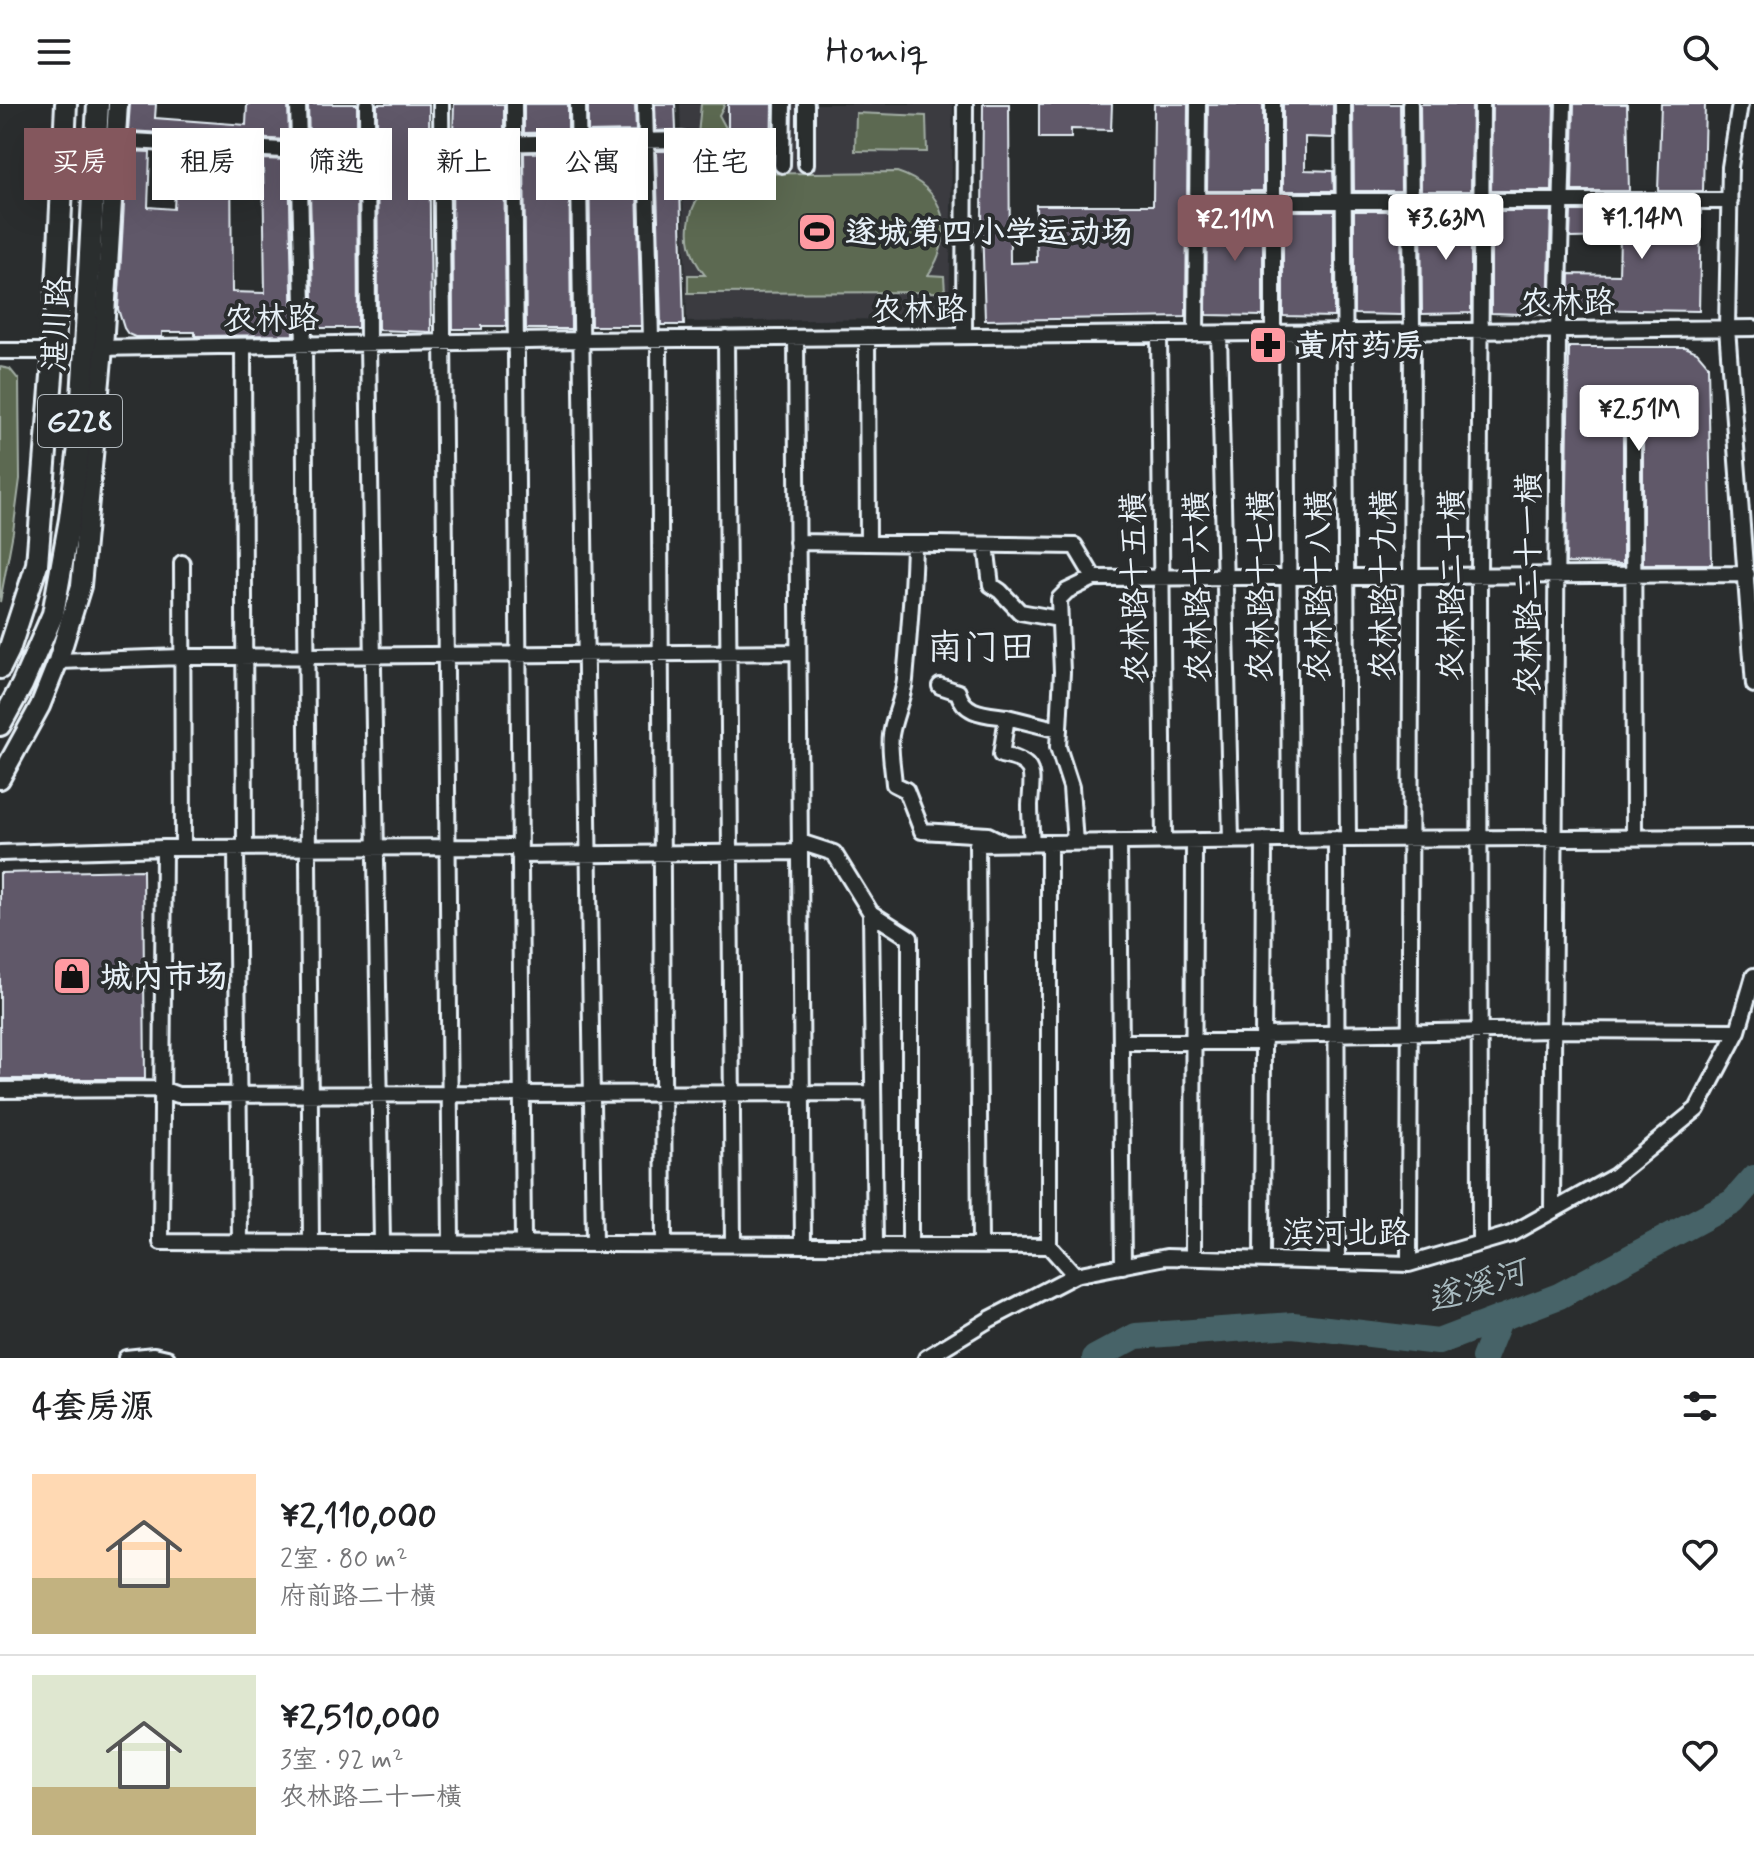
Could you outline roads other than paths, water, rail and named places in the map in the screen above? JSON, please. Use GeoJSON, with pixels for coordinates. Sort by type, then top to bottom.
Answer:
{"type":"FeatureCollection","features":[{"type":"Feature","properties":{"kind":"highway","name":"湛川路"},"geometry":{"type":"LineString","coordinates":[[0,668],[9,650],[37,564],[54,351],[66,104]]}},
{"type":"Feature","properties":{"kind":"highway","name":"湛川路"},"geometry":{"type":"LineString","coordinates":[[0,725],[22,685],[53,614],[75,476],[94,348],[98,104]]}},
{"type":"Feature","properties":{"kind":"main road"},"geometry":{"type":"LineString","coordinates":[[117,128],[118,104]]}},
{"type":"Feature","properties":{"kind":"main road"},"geometry":{"type":"LineString","coordinates":[[0,779],[40,706],[58,661],[81,586],[94,348],[110,200]]}},
{"type":"Feature","properties":{"kind":"street"},"geometry":{"type":"LineString","coordinates":[[298,104],[298,128]]}},
{"type":"Feature","properties":{"kind":"street"},"geometry":{"type":"LineString","coordinates":[[367,104],[367,128]]}},
{"type":"Feature","properties":{"kind":"street"},"geometry":{"type":"LineString","coordinates":[[441,104],[442,128]]}},
{"type":"Feature","properties":{"kind":"street"},"geometry":{"type":"LineString","coordinates":[[514,104],[515,128]]}},
{"type":"Feature","properties":{"kind":"street"},"geometry":{"type":"LineString","coordinates":[[578,104],[579,128]]}},
{"type":"Feature","properties":{"kind":"street"},"geometry":{"type":"LineString","coordinates":[[645,104],[646,128]]}},
{"type":"Feature","properties":{"kind":"street"},"geometry":{"type":"LineString","coordinates":[[782,165],[783,104]]}},
{"type":"Feature","properties":{"kind":"street"},"geometry":{"type":"LineString","coordinates":[[806,104],[806,164]]}},
{"type":"Feature","properties":{"kind":"street"},"geometry":{"type":"LineString","coordinates":[[964,336],[965,104]]}},
{"type":"Feature","properties":{"kind":"street"},"geometry":{"type":"LineString","coordinates":[[1196,334],[1198,104]]}},
{"type":"Feature","properties":{"kind":"street","name":"农林路十七横"},"geometry":{"type":"LineString","coordinates":[[1273,104],[1273,201],[1288,577],[1290,840]]}},
{"type":"Feature","properties":{"kind":"street","name":"农林路十八横"},"geometry":{"type":"LineString","coordinates":[[1337,1262],[1336,1034],[1346,576],[1343,104]]}},
{"type":"Feature","properties":{"kind":"street","name":"农林路十九横"},"geometry":{"type":"LineString","coordinates":[[1409,1264],[1410,104]]}},
{"type":"Feature","properties":{"kind":"street","name":"农林路二十横"},"geometry":{"type":"LineString","coordinates":[[1480,1243],[1482,104]]}},
{"type":"Feature","properties":{"kind":"street","name":"农林路二十一横"},"geometry":{"type":"LineString","coordinates":[[1552,1211],[1558,330],[1564,104]]}},
{"type":"Feature","properties":{"kind":"street"},"geometry":{"type":"LineString","coordinates":[[1740,104],[1730,167],[1727,328],[1754,685]]}},
{"type":"Feature","properties":{"kind":"street"},"geometry":{"type":"LineString","coordinates":[[136,141],[280,150]]}},
{"type":"Feature","properties":{"kind":"street"},"geometry":{"type":"LineString","coordinates":[[648,185],[655,339],[661,653],[664,1244]]}},
{"type":"Feature","properties":{"kind":"street"},"geometry":{"type":"LineString","coordinates":[[300,200],[304,346],[311,1243]]}},
{"type":"Feature","properties":{"kind":"street"},"geometry":{"type":"LineString","coordinates":[[367,200],[382,1243]]}},
{"type":"Feature","properties":{"kind":"street"},"geometry":{"type":"LineString","coordinates":[[442,200],[451,1243]]}},
{"type":"Feature","properties":{"kind":"street"},"geometry":{"type":"LineString","coordinates":[[515,200],[523,1243]]}},
{"type":"Feature","properties":{"kind":"street"},"geometry":{"type":"LineString","coordinates":[[580,200],[594,1244]]}},
{"type":"Feature","properties":{"kind":"street"},"geometry":{"type":"LineString","coordinates":[[1197,201],[1730,201]]}},
{"type":"Feature","properties":{"kind":"street","name":"农林路"},"geometry":{"type":"LineString","coordinates":[[94,348],[1754,328]]}},
{"type":"Feature","properties":{"kind":"street","name":"农林路十五横"},"geometry":{"type":"LineString","coordinates":[[1159,334],[1164,841]]}},
{"type":"Feature","properties":{"kind":"street","name":"农林路十六横"},"geometry":{"type":"LineString","coordinates":[[1219,334],[1231,840]]}},
{"type":"Feature","properties":{"kind":"street"},"geometry":{"type":"LineString","coordinates":[[867,337],[868,543]]}},
{"type":"Feature","properties":{"kind":"street"},"geometry":{"type":"LineString","coordinates":[[726,338],[733,1244]]}},
{"type":"Feature","properties":{"kind":"street"},"geometry":{"type":"LineString","coordinates":[[796,338],[803,1245]]}},
{"type":"Feature","properties":{"kind":"street"},"geometry":{"type":"LineString","coordinates":[[240,1242],[243,347]]}},
{"type":"Feature","properties":{"kind":"street"},"geometry":{"type":"LineString","coordinates":[[0,351],[54,351]]}},
{"type":"Feature","properties":{"kind":"street"},"geometry":{"type":"LineString","coordinates":[[1633,432],[1634,838]]}},
{"type":"Feature","properties":{"kind":"street"},"geometry":{"type":"LineString","coordinates":[[797,542],[1075,546],[1094,578]]}},
{"type":"Feature","properties":{"kind":"street"},"geometry":{"type":"LineString","coordinates":[[914,544],[909,603],[910,635],[904,685],[891,739],[894,784],[906,790],[922,831],[988,835],[1006,844]]}},
{"type":"Feature","properties":{"kind":"street"},"geometry":{"type":"LineString","coordinates":[[986,545],[991,585],[1020,612],[1059,619]]}},
{"type":"Feature","properties":{"kind":"street"},"geometry":{"type":"LineString","coordinates":[[182,563],[183,848]]}},
{"type":"Feature","properties":{"kind":"street"},"geometry":{"type":"LineString","coordinates":[[1075,843],[1071,787],[1058,747],[1062,672],[1059,599],[1067,591],[1094,578],[1747,574]]}},
{"type":"Feature","properties":{"kind":"street"},"geometry":{"type":"LineString","coordinates":[[58,661],[183,657],[798,652]]}},
{"type":"Feature","properties":{"kind":"street"},"geometry":{"type":"LineString","coordinates":[[940,686],[958,692],[961,702],[971,711],[1059,730]]}},
{"type":"Feature","properties":{"kind":"street"},"geometry":{"type":"LineString","coordinates":[[1007,717],[1001,755],[1018,758],[1028,765],[1033,776],[1032,843]]}},
{"type":"Feature","properties":{"kind":"street"},"geometry":{"type":"LineString","coordinates":[[980,1246],[977,844],[1754,837]]}},
{"type":"Feature","properties":{"kind":"street"},"geometry":{"type":"LineString","coordinates":[[1262,1260],[1264,840]]}},
{"type":"Feature","properties":{"kind":"street"},"geometry":{"type":"LineString","coordinates":[[1193,1258],[1194,841]]}},
{"type":"Feature","properties":{"kind":"street"},"geometry":{"type":"LineString","coordinates":[[1119,842],[1123,1266]]}},
{"type":"Feature","properties":{"kind":"street"},"geometry":{"type":"LineString","coordinates":[[1049,843],[1049,1246],[1075,1275]]}},
{"type":"Feature","properties":{"kind":"street"},"geometry":{"type":"LineString","coordinates":[[0,853],[164,848],[448,847],[662,854],[730,853],[800,847],[834,853],[871,913],[910,938],[910,1245]]}},
{"type":"Feature","properties":{"kind":"street"},"geometry":{"type":"LineString","coordinates":[[164,848],[161,1242],[1049,1246]]}},
{"type":"Feature","properties":{"kind":"street"},"geometry":{"type":"LineString","coordinates":[[871,913],[875,1245]]}},
{"type":"Feature","properties":{"kind":"street","name":"滨河北路"},"geometry":{"type":"LineString","coordinates":[[926,1358],[990,1319],[1075,1275],[1166,1257],[1409,1264],[1511,1234],[1615,1176],[1697,1109],[1738,1031],[1754,976]]}},
{"type":"Feature","properties":{"kind":"street"},"geometry":{"type":"LineString","coordinates":[[1121,1042],[1193,1043],[1336,1034],[1553,1030],[1738,1031]]}},
{"type":"Feature","properties":{"kind":"street"},"geometry":{"type":"LineString","coordinates":[[0,1090],[162,1089],[178,1095],[873,1093]]}},
{"type":"Feature","properties":{"kind":"street"},"geometry":{"type":"LineString","coordinates":[[126,1358],[154,1355],[167,1358]]}},
{"type":"Feature","properties":{"kind":"waterway","name":"遂溪河"},"geometry":{"type":"LineString","coordinates":[[1095,1358],[1136,1336],[1293,1325],[1438,1342],[1559,1296],[1733,1202],[1754,1178]]}},
{"type":"Feature","properties":{"kind":"waterway"},"geometry":{"type":"LineString","coordinates":[[1484,1358],[1500,1318]]}},
{"type":"Feature","properties":{"kind":"place","name":"遂城第四小学运动场"},"geometry":{"type":"Point","coordinates":[817,232]}},
{"type":"Feature","properties":{"kind":"place","name":"黄府药房"},"geometry":{"type":"Point","coordinates":[1268,345]}},
{"type":"Feature","properties":{"kind":"place","name":"城内市场"},"geometry":{"type":"Point","coordinates":[72,976]}},
{"type":"Feature","properties":{"kind":"district","name":"南门田"},"geometry":{"type":"Point","coordinates":[981,646]}}]}
